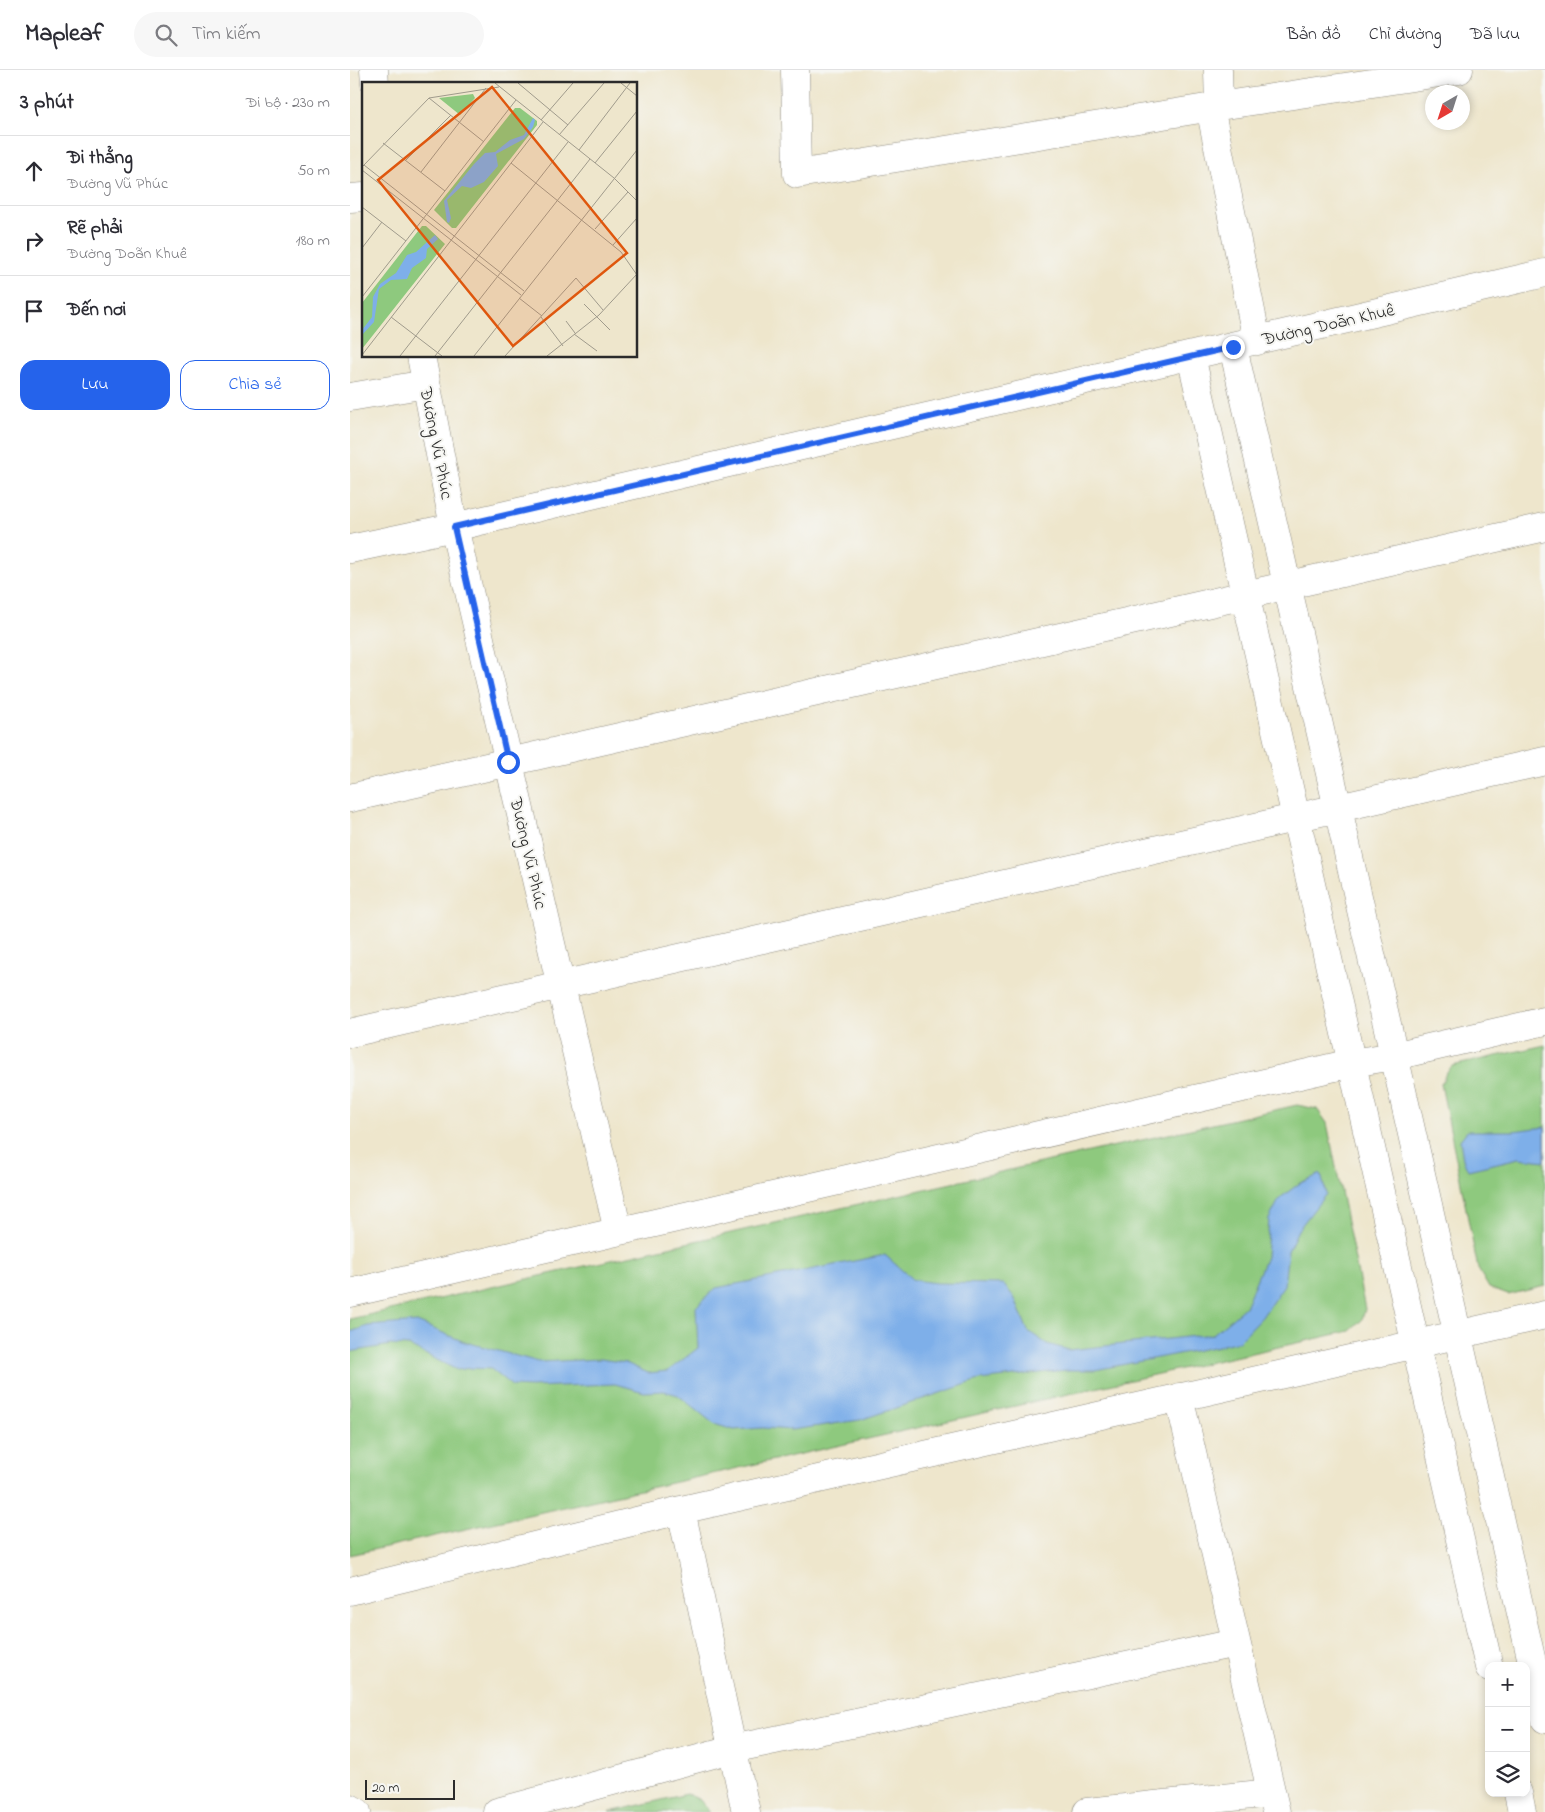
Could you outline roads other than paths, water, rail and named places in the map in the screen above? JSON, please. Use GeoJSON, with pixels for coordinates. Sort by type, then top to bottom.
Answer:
{"type":"FeatureCollection","features":[{"type":"Feature","properties":{"kind":"street"},"geometry":{"type":"LineString","coordinates":[[794,70],[797,174],[1215,106],[1459,70]]}},
{"type":"Feature","properties":{"kind":"street"},"geometry":{"type":"LineString","coordinates":[[1218,70],[1215,106],[1245,344],[1287,586],[1545,1719]]}},
{"type":"Feature","properties":{"kind":"street","name":"Đường Doãn Khuê"},"geometry":{"type":"LineString","coordinates":[[350,549],[454,527],[1545,273]]}},
{"type":"Feature","properties":{"kind":"street"},"geometry":{"type":"LineString","coordinates":[[1190,356],[1488,1662]]}},
{"type":"Feature","properties":{"kind":"street","name":"Đường Vũ Phúc"},"geometry":{"type":"LineString","coordinates":[[421,358],[454,527],[618,1232]]}},
{"type":"Feature","properties":{"kind":"street"},"geometry":{"type":"LineString","coordinates":[[350,397],[426,384]]}},
{"type":"Feature","properties":{"kind":"street"},"geometry":{"type":"LineString","coordinates":[[350,798],[1545,527]]}},
{"type":"Feature","properties":{"kind":"street"},"geometry":{"type":"LineString","coordinates":[[350,1033],[1545,761]]}},
{"type":"Feature","properties":{"kind":"street"},"geometry":{"type":"LineString","coordinates":[[350,1293],[1352,1063],[1394,1056],[1545,1021]]}},
{"type":"Feature","properties":{"kind":"street"},"geometry":{"type":"LineString","coordinates":[[350,1590],[681,1510],[1545,1316]]}},
{"type":"Feature","properties":{"kind":"street"},"geometry":{"type":"LineString","coordinates":[[1087,1812],[1274,1803],[1179,1397]]}},
{"type":"Feature","properties":{"kind":"street"},"geometry":{"type":"LineString","coordinates":[[681,1510],[746,1812]]}},
{"type":"Feature","properties":{"kind":"street"},"geometry":{"type":"LineString","coordinates":[[497,1812],[732,1749],[1236,1643]]}},
{"type":"Feature","properties":{"kind":"street"},"geometry":{"type":"LineString","coordinates":[[1519,1797],[1522,1812]]}},
{"type":"Feature","properties":{"kind":"street"},"geometry":{"type":"LineString","coordinates":[[350,1808],[357,1812]]}},
{"type":"Feature","properties":{"kind":"water"},"geometry":{"type":"Polygon","coordinates":[[[1545,1127],[1545,1161],[1519,1158],[1468,1170],[1463,1159],[1460,1140],[1467,1131],[1513,1131],[1545,1127]]]}},
{"type":"Feature","properties":{"kind":"water"},"geometry":{"type":"Polygon","coordinates":[[[1321,1174],[1326,1194],[1298,1230],[1288,1251],[1284,1285],[1262,1317],[1239,1341],[1095,1370],[1066,1370],[979,1380],[860,1420],[792,1430],[763,1428],[734,1430],[714,1424],[678,1395],[664,1391],[644,1392],[615,1384],[512,1386],[491,1369],[470,1368],[457,1370],[409,1346],[390,1345],[350,1352],[350,1332],[368,1326],[417,1322],[462,1341],[539,1362],[601,1359],[626,1363],[648,1373],[668,1371],[698,1348],[696,1307],[716,1288],[885,1255],[913,1280],[936,1283],[1003,1284],[1014,1297],[1028,1331],[1047,1344],[1069,1350],[1213,1334],[1245,1307],[1266,1257],[1269,1219],[1280,1198],[1300,1183],[1321,1174]]]}}]}
